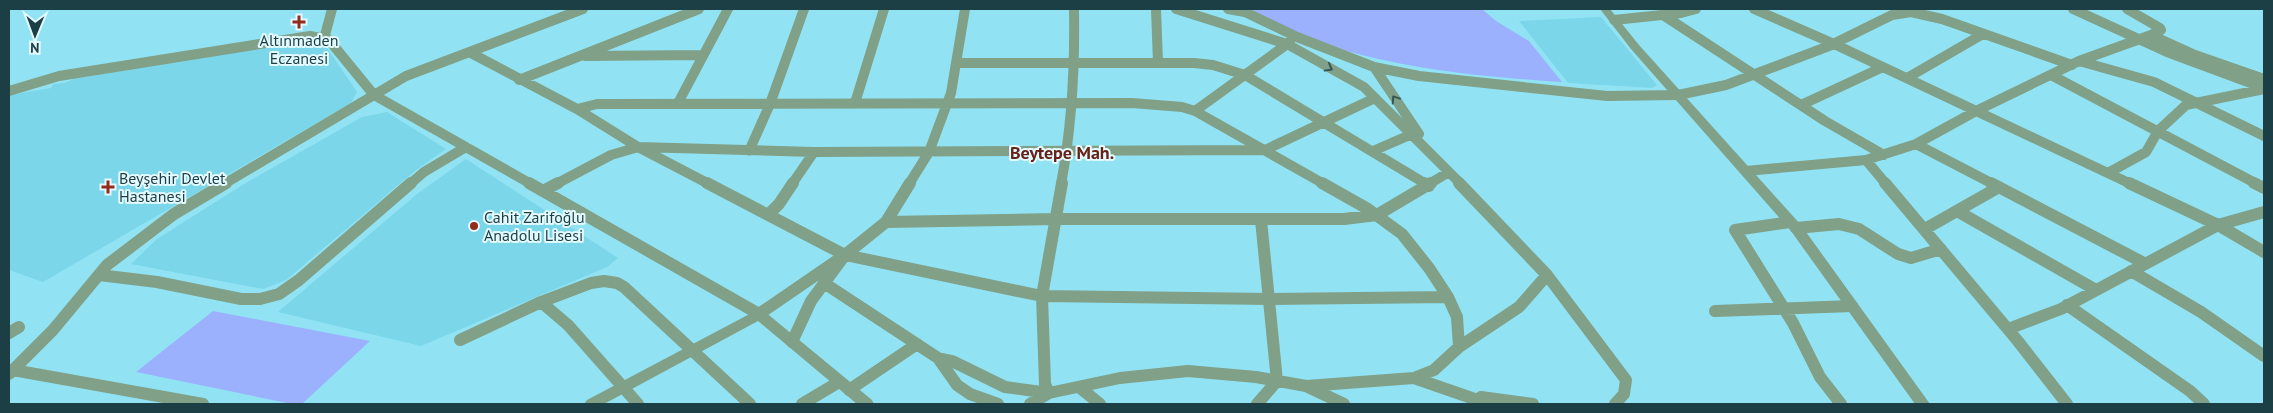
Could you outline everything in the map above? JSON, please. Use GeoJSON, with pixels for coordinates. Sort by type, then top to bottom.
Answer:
{"type":"FeatureCollection","features":[{"type":"Feature","properties":{"kind":"street"},"geometry":{"type":"LineString","coordinates":[[324,39],[332,9]]}},
{"type":"Feature","properties":{"kind":"street"},"geometry":{"type":"LineString","coordinates":[[11,372],[53,330],[99,274],[126,249],[174,214],[406,76],[583,9]]}},
{"type":"Feature","properties":{"kind":"street"},"geometry":{"type":"LineString","coordinates":[[519,80],[699,9]]}},
{"type":"Feature","properties":{"kind":"street"},"geometry":{"type":"LineString","coordinates":[[678,103],[728,9]]}},
{"type":"Feature","properties":{"kind":"street"},"geometry":{"type":"LineString","coordinates":[[749,151],[770,104],[804,9]]}},
{"type":"Feature","properties":{"kind":"street"},"geometry":{"type":"LineString","coordinates":[[855,104],[884,9]]}},
{"type":"Feature","properties":{"kind":"street"},"geometry":{"type":"LineString","coordinates":[[592,404],[760,314],[845,255],[886,222],[929,152],[947,103],[965,9]]}},
{"type":"Feature","properties":{"kind":"street"},"geometry":{"type":"LineString","coordinates":[[1049,393],[1044,384],[1042,296],[1067,152],[1075,63],[1074,9]]}},
{"type":"Feature","properties":{"kind":"street"},"geometry":{"type":"LineString","coordinates":[[1156,9],[1158,63]]}},
{"type":"Feature","properties":{"kind":"street"},"geometry":{"type":"LineString","coordinates":[[1176,9],[1287,44],[1364,87],[1432,154],[1547,275],[1626,380],[1626,389],[1622,398],[1614,404]]}},
{"type":"Feature","properties":{"kind":"street"},"geometry":{"type":"LineString","coordinates":[[1220,9],[1222,22]]}},
{"type":"Feature","properties":{"kind":"street"},"geometry":{"type":"LineString","coordinates":[[1228,9],[1240,10],[1297,37],[1374,68],[1419,76],[1606,96],[1678,95],[1726,85],[1757,75],[1832,43],[1892,14],[1910,12]]}},
{"type":"Feature","properties":{"kind":"street"},"geometry":{"type":"LineString","coordinates":[[1605,9],[1793,225],[1924,404]]}},
{"type":"Feature","properties":{"kind":"street"},"geometry":{"type":"LineString","coordinates":[[1614,20],[1663,15],[1696,9]]}},
{"type":"Feature","properties":{"kind":"street"},"geometry":{"type":"LineString","coordinates":[[1754,9],[1832,43],[2218,225],[2264,252]]}},
{"type":"Feature","properties":{"kind":"street"},"geometry":{"type":"LineString","coordinates":[[1887,9],[1942,19],[2076,63],[2154,82],[2264,136]]}},
{"type":"Feature","properties":{"kind":"street"},"geometry":{"type":"LineString","coordinates":[[2073,9],[2137,41],[2264,89]]}},
{"type":"Feature","properties":{"kind":"street"},"geometry":{"type":"LineString","coordinates":[[1746,171],[1866,160],[1916,144],[1976,111],[2076,63],[2137,41],[2160,30],[2160,28],[2127,9]]}},
{"type":"Feature","properties":{"kind":"street"},"geometry":{"type":"LineString","coordinates":[[1222,22],[1240,10]]}},
{"type":"Feature","properties":{"kind":"street"},"geometry":{"type":"LineString","coordinates":[[1663,15],[1825,121],[1884,154]]}},
{"type":"Feature","properties":{"kind":"street"},"geometry":{"type":"LineString","coordinates":[[1907,78],[1983,34]]}},
{"type":"Feature","properties":{"kind":"street"},"geometry":{"type":"LineString","coordinates":[[2151,35],[2195,55],[2264,79]]}},
{"type":"Feature","properties":{"kind":"street"},"geometry":{"type":"LineString","coordinates":[[9,91],[79,72],[299,36],[329,40],[374,95],[760,314],[844,386],[868,404]]}},
{"type":"Feature","properties":{"kind":"street"},"geometry":{"type":"LineString","coordinates":[[1195,111],[1297,37]]}},
{"type":"Feature","properties":{"kind":"street"},"geometry":{"type":"LineString","coordinates":[[469,52],[577,109],[638,147],[845,255],[1042,296],[1269,299],[1448,298]]}},
{"type":"Feature","properties":{"kind":"street"},"geometry":{"type":"LineString","coordinates":[[578,56],[703,55]]}},
{"type":"Feature","properties":{"kind":"street"},"geometry":{"type":"LineString","coordinates":[[956,63],[1194,63],[1213,65],[1245,74],[1429,186]]}},
{"type":"Feature","properties":{"kind":"street"},"geometry":{"type":"LineString","coordinates":[[1802,105],[1883,67]]}},
{"type":"Feature","properties":{"kind":"street"},"geometry":{"type":"LineString","coordinates":[[1374,68],[1432,154]]}},
{"type":"Feature","properties":{"kind":"street"},"geometry":{"type":"LineString","coordinates":[[2051,75],[2264,188]]}},
{"type":"Feature","properties":{"kind":"street"},"geometry":{"type":"LineString","coordinates":[[2108,173],[2146,152],[2158,131],[2186,105],[2264,89]]}},
{"type":"Feature","properties":{"kind":"street"},"geometry":{"type":"LineString","coordinates":[[543,191],[611,155],[638,147],[814,152],[1265,150],[1375,98]]}},
{"type":"Feature","properties":{"kind":"street"},"geometry":{"type":"LineString","coordinates":[[577,109],[597,104],[678,103],[1132,103],[1182,106],[1195,111],[1265,150],[1377,215],[1402,234],[1429,268],[1448,298],[1456,318],[1459,347]]}},
{"type":"Feature","properties":{"kind":"street"},"geometry":{"type":"LineString","coordinates":[[1373,151],[1412,134]]}},
{"type":"Feature","properties":{"kind":"street"},"geometry":{"type":"LineString","coordinates":[[1916,144],[2144,263]]}},
{"type":"Feature","properties":{"kind":"street"},"geometry":{"type":"LineString","coordinates":[[99,274],[157,282],[240,299],[260,299],[279,294],[299,280],[424,172],[466,148]]}},
{"type":"Feature","properties":{"kind":"street"},"geometry":{"type":"LineString","coordinates":[[769,214],[779,204],[814,152]]}},
{"type":"Feature","properties":{"kind":"street"},"geometry":{"type":"LineString","coordinates":[[1866,160],[2008,329],[2067,404]]}},
{"type":"Feature","properties":{"kind":"street"},"geometry":{"type":"LineString","coordinates":[[886,222],[907,220],[1055,219],[1344,219],[1377,215],[1429,186],[1449,172]]}},
{"type":"Feature","properties":{"kind":"street"},"geometry":{"type":"LineString","coordinates":[[1925,229],[1999,187]]}},
{"type":"Feature","properties":{"kind":"street"},"geometry":{"type":"LineString","coordinates":[[1957,211],[2096,290]]}},
{"type":"Feature","properties":{"kind":"street"},"geometry":{"type":"LineString","coordinates":[[2008,329],[2067,305],[2218,225],[2264,212]]}},
{"type":"Feature","properties":{"kind":"street"},"geometry":{"type":"LineString","coordinates":[[1257,404],[1277,381],[1261,220]]}},
{"type":"Feature","properties":{"kind":"street"},"geometry":{"type":"LineString","coordinates":[[1841,404],[1820,377],[1784,308],[1735,230],[1793,225],[1839,224],[1859,229],[1898,254],[1911,258],[1941,249]]}},
{"type":"Feature","properties":{"kind":"street"},"geometry":{"type":"LineString","coordinates":[[792,342],[811,302],[845,255]]}},
{"type":"Feature","properties":{"kind":"street"},"geometry":{"type":"LineString","coordinates":[[2131,271],[2202,312],[2263,353]]}},
{"type":"Feature","properties":{"kind":"street"},"geometry":{"type":"LineString","coordinates":[[938,358],[951,359],[1003,388],[1049,393],[1120,378],[1188,371],[1256,377],[1306,386],[1414,378],[1434,370],[1459,347],[1518,310],[1538,290],[1547,275]]}},
{"type":"Feature","properties":{"kind":"street"},"geometry":{"type":"LineString","coordinates":[[460,340],[541,302],[591,283],[604,281],[617,283],[750,404]]}},
{"type":"Feature","properties":{"kind":"street"},"geometry":{"type":"LineString","coordinates":[[824,284],[938,358],[957,385],[970,394],[998,404]]}},
{"type":"Feature","properties":{"kind":"street"},"geometry":{"type":"LineString","coordinates":[[541,302],[568,325],[638,404]]}},
{"type":"Feature","properties":{"kind":"street"},"geometry":{"type":"LineString","coordinates":[[2067,305],[2190,391],[2204,404]]}},
{"type":"Feature","properties":{"kind":"street"},"geometry":{"type":"LineString","coordinates":[[1715,311],[1852,306]]}},
{"type":"Feature","properties":{"kind":"street"},"geometry":{"type":"LineString","coordinates":[[802,404],[844,386],[917,344]]}},
{"type":"Feature","properties":{"kind":"street"},"geometry":{"type":"LineString","coordinates":[[11,372],[44,374],[203,404]]}},
{"type":"Feature","properties":{"kind":"street"},"geometry":{"type":"LineString","coordinates":[[1414,378],[1489,404]]}},
{"type":"Feature","properties":{"kind":"street"},"geometry":{"type":"LineString","coordinates":[[1306,386],[1344,404]]}},
{"type":"Feature","properties":{"kind":"street"},"geometry":{"type":"LineString","coordinates":[[1079,387],[1100,404]]}},
{"type":"Feature","properties":{"kind":"street"},"geometry":{"type":"LineString","coordinates":[[1030,404],[1049,393]]}},
{"type":"Feature","properties":{"kind":"street"},"geometry":{"type":"LineString","coordinates":[[1462,395],[1533,404]]}},
{"type":"Feature","properties":{"kind":"shaded area"},"geometry":{"type":"Polygon","coordinates":[[[1252,9],[1482,9],[1496,21],[1529,41],[1562,82],[1472,74],[1382,60],[1316,41],[1258,14],[1252,9]]]}},
{"type":"Feature","properties":{"kind":"shaded area"},"geometry":{"type":"Polygon","coordinates":[[[1601,17],[1657,85],[1652,88],[1568,83],[1519,21],[1601,17]]]}},
{"type":"Feature","properties":{"kind":"shaded area","name":"Beyşehir Devlet Hastanesi"},"geometry":{"type":"Polygon","coordinates":[[[305,39],[323,42],[357,92],[351,103],[43,282],[9,270],[10,95],[51,88],[53,84],[65,83],[73,79],[305,39]]]}},
{"type":"Feature","properties":{"kind":"shaded area"},"geometry":{"type":"Polygon","coordinates":[[[387,112],[446,149],[416,170],[286,280],[263,289],[131,264],[157,239],[244,184],[362,117],[387,112]]]}},
{"type":"Feature","properties":{"kind":"shaded area","name":"Cahit Zarifoğlu Anadolu Lisesi"},"geometry":{"type":"Polygon","coordinates":[[[466,159],[618,258],[607,267],[421,346],[278,312],[417,194],[466,159]]]}},
{"type":"Feature","properties":{"kind":"shaded area"},"geometry":{"type":"Polygon","coordinates":[[[213,311],[370,341],[302,404],[292,404],[136,372],[213,311]]]}},
{"type":"Feature","properties":{"kind":"place","name":"Altınmaden Eczanesi"},"geometry":{"type":"Point","coordinates":[299,22]}},
{"type":"Feature","properties":{"kind":"place","name":"Beyşehir Devlet Hastanesi"},"geometry":{"type":"Point","coordinates":[108,187]}},
{"type":"Feature","properties":{"kind":"place","name":"Cahit Zarifoğlu Anadolu Lisesi"},"geometry":{"type":"Point","coordinates":[474,226]}},
{"type":"Feature","properties":{"kind":"district","name":"Beytepe Mah."},"geometry":{"type":"Point","coordinates":[1062,153]}}]}
